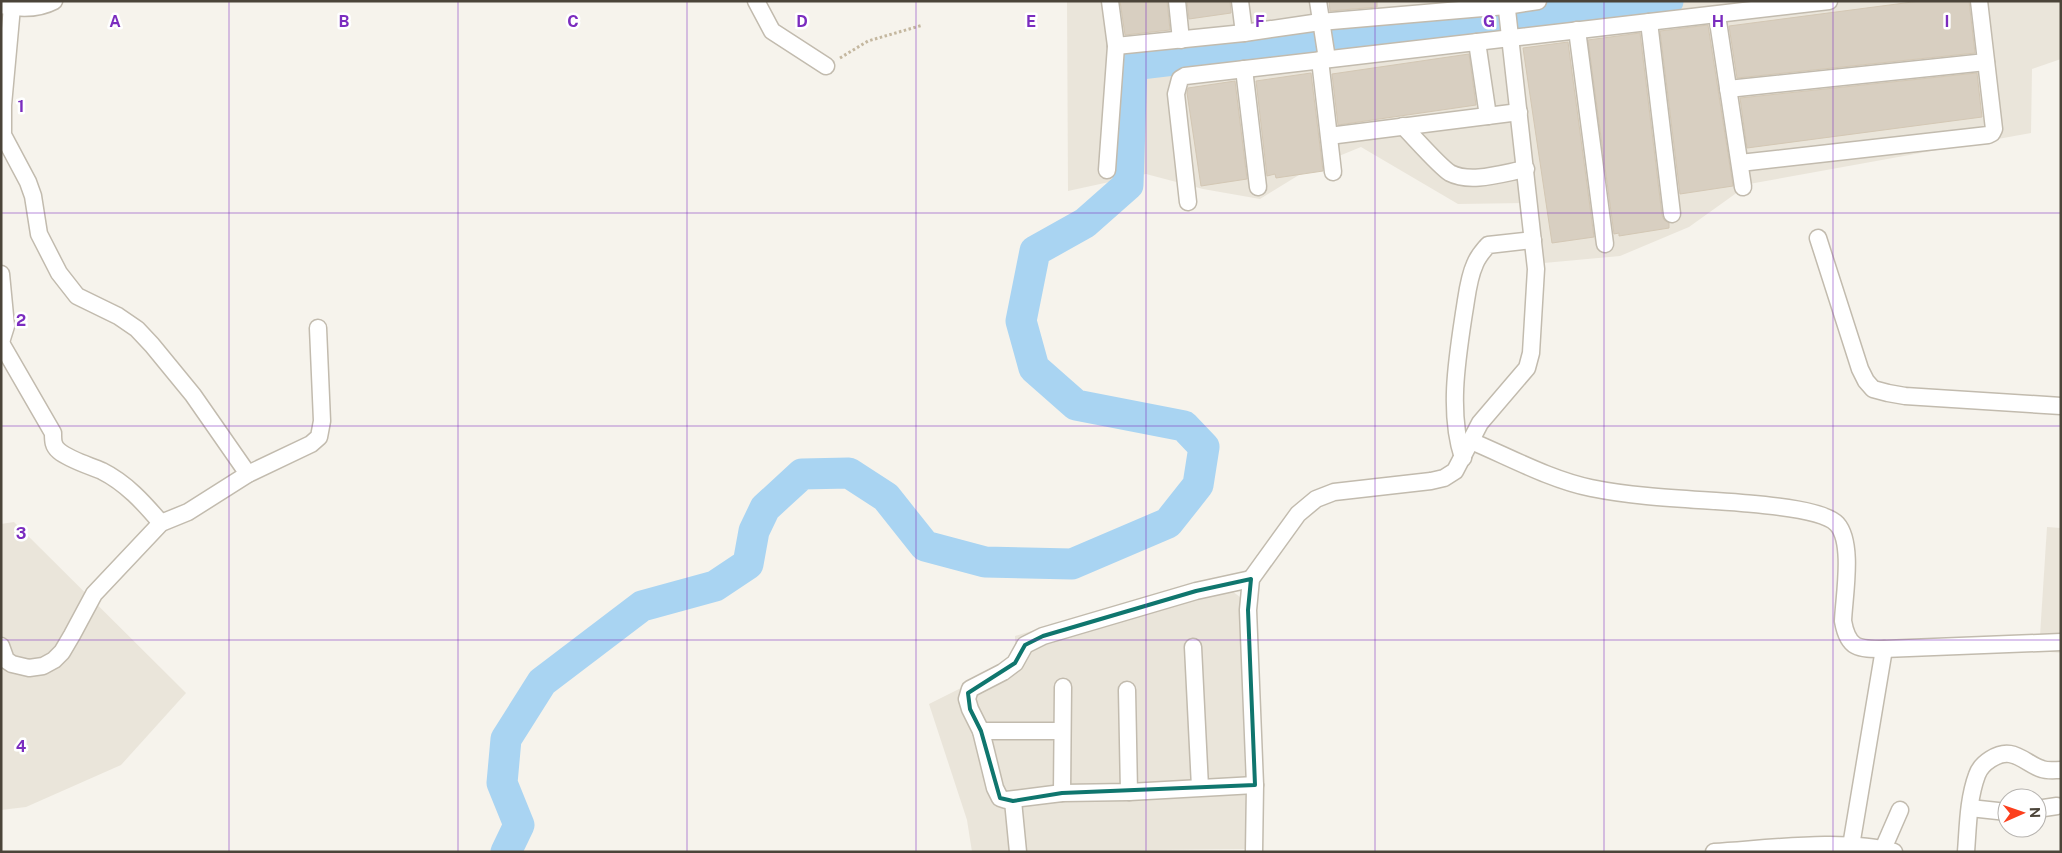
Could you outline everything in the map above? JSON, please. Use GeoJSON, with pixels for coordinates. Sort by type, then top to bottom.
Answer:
{"type":"FeatureCollection","features":[{"type":"Feature","properties":{"kind":"street"},"geometry":{"type":"LineString","coordinates":[[54,1],[35,8],[7,6],[2,136],[28,182],[33,196],[39,234],[59,274],[77,296],[118,316],[137,329],[152,345],[193,395],[248,474]]}},
{"type":"Feature","properties":{"kind":"street"},"geometry":{"type":"LineString","coordinates":[[756,1],[772,31],[826,66]]}},
{"type":"Feature","properties":{"kind":"street"},"geometry":{"type":"LineString","coordinates":[[1107,170],[1116,46],[1110,1]]}},
{"type":"Feature","properties":{"kind":"street"},"geometry":{"type":"LineString","coordinates":[[1177,1],[1181,40]]}},
{"type":"Feature","properties":{"kind":"street"},"geometry":{"type":"LineString","coordinates":[[1240,1],[1244,33]]}},
{"type":"Feature","properties":{"kind":"street"},"geometry":{"type":"LineString","coordinates":[[1318,1],[1325,59],[1333,172]]}},
{"type":"Feature","properties":{"kind":"street"},"geometry":{"type":"LineString","coordinates":[[1116,46],[1321,27],[1538,1]]}},
{"type":"Feature","properties":{"kind":"street"},"geometry":{"type":"LineString","coordinates":[[1188,202],[1176,94],[1180,79],[1185,76],[1828,1]]}},
{"type":"Feature","properties":{"kind":"street"},"geometry":{"type":"LineString","coordinates":[[1740,163],[1988,135],[1992,133],[1994,129],[1980,1]]}},
{"type":"Feature","properties":{"kind":"street"},"geometry":{"type":"LineString","coordinates":[[1254,852],[1254,784],[1248,610],[1251,579],[1298,514],[1316,499],[1334,492],[1431,481],[1444,478],[1455,471],[1480,423],[1489,410],[1517,382],[1527,368],[1531,353],[1536,269],[1506,4]]}},
{"type":"Feature","properties":{"kind":"street"},"geometry":{"type":"LineString","coordinates":[[1717,15],[1743,187]]}},
{"type":"Feature","properties":{"kind":"street"},"geometry":{"type":"LineString","coordinates":[[1649,22],[1672,214]]}},
{"type":"Feature","properties":{"kind":"street"},"geometry":{"type":"LineString","coordinates":[[1577,30],[1605,244]]}},
{"type":"Feature","properties":{"kind":"street"},"geometry":{"type":"LineString","coordinates":[[1477,42],[1488,116]]}},
{"type":"Feature","properties":{"kind":"street"},"geometry":{"type":"LineString","coordinates":[[1728,89],[1986,62]]}},
{"type":"Feature","properties":{"kind":"street"},"geometry":{"type":"LineString","coordinates":[[1244,69],[1258,186]]}},
{"type":"Feature","properties":{"kind":"street"},"geometry":{"type":"LineString","coordinates":[[1329,136],[1519,112]]}},
{"type":"Feature","properties":{"kind":"street"},"geometry":{"type":"LineString","coordinates":[[1403,126],[1449,172],[1461,177],[1473,178],[1526,169]]}},
{"type":"Feature","properties":{"kind":"street"},"geometry":{"type":"LineString","coordinates":[[1818,238],[1860,369],[1866,382],[1873,389],[1905,396],[2061,406]]}},
{"type":"Feature","properties":{"kind":"street"},"geometry":{"type":"LineString","coordinates":[[1463,458],[1456,431],[1456,388],[1459,344],[1470,278],[1475,263],[1488,245],[1533,240]]}},
{"type":"Feature","properties":{"kind":"street"},"geometry":{"type":"LineString","coordinates":[[1,274],[6,326],[1,342],[53,434],[54,446],[60,452],[104,472],[122,484],[142,501],[161,523]]}},
{"type":"Feature","properties":{"kind":"street"},"geometry":{"type":"LineString","coordinates":[[1,646],[6,660],[12,664],[29,668],[43,666],[54,660],[67,643],[94,594],[161,523],[188,512],[248,474],[311,444],[319,437],[322,421],[318,328]]}},
{"type":"Feature","properties":{"kind":"street"},"geometry":{"type":"LineString","coordinates":[[1471,441],[1567,481],[1592,488],[1656,496],[1765,505],[1817,515],[1831,520],[1841,531],[1847,548],[1843,621],[1847,638],[1853,645],[1860,648],[1884,649],[2061,642]]}},
{"type":"Feature","properties":{"kind":"street"},"geometry":{"type":"LineString","coordinates":[[1251,579],[1196,591],[1043,636],[1025,645],[1016,663],[970,689],[968,699],[970,710],[981,731],[1000,798],[1013,801],[1062,793],[1129,792],[1254,784]]}},
{"type":"Feature","properties":{"kind":"street"},"geometry":{"type":"LineString","coordinates":[[1193,647],[1200,787]]}},
{"type":"Feature","properties":{"kind":"street"},"geometry":{"type":"LineString","coordinates":[[1851,846],[1884,649]]}},
{"type":"Feature","properties":{"kind":"street"},"geometry":{"type":"LineString","coordinates":[[1062,793],[1063,687]]}},
{"type":"Feature","properties":{"kind":"street"},"geometry":{"type":"LineString","coordinates":[[1127,690],[1129,792]]}},
{"type":"Feature","properties":{"kind":"street"},"geometry":{"type":"LineString","coordinates":[[981,731],[1062,731]]}},
{"type":"Feature","properties":{"kind":"street"},"geometry":{"type":"LineString","coordinates":[[1966,852],[1970,808],[1977,774],[1997,755],[2008,753],[2042,770],[2061,770]]}},
{"type":"Feature","properties":{"kind":"street"},"geometry":{"type":"LineString","coordinates":[[1013,801],[1018,852]]}},
{"type":"Feature","properties":{"kind":"street"},"geometry":{"type":"LineString","coordinates":[[2047,808],[2057,806]]}},
{"type":"Feature","properties":{"kind":"street"},"geometry":{"type":"LineString","coordinates":[[1970,808],[1997,811]]}},
{"type":"Feature","properties":{"kind":"street"},"geometry":{"type":"LineString","coordinates":[[1714,852],[1851,846],[1889,850],[1900,810]]}},
{"type":"Feature","properties":{"kind":"path"},"geometry":{"type":"LineString","coordinates":[[826,66],[868,42],[923,25]]}},
{"type":"Feature","properties":{"kind":"highlighted area"},"geometry":{"type":"Polygon","coordinates":[[[1251,579],[1248,610],[1255,785],[1062,793],[1013,801],[1000,798],[981,731],[970,709],[968,693],[1015,663],[1025,645],[1043,636],[1196,591],[1251,579]]]}},
{"type":"Feature","properties":{"kind":"shaded area"},"geometry":{"type":"Polygon","coordinates":[[[1067,1],[2061,1],[2061,59],[2032,69],[2031,133],[1749,184],[1689,227],[1620,256],[1533,264],[1525,203],[1458,204],[1361,147],[1312,167],[1260,199],[1203,189],[1146,174],[1068,191],[1067,1]]]}},
{"type":"Feature","properties":{"kind":"shaded area"},"geometry":{"type":"Polygon","coordinates":[[[14,522],[186,693],[121,765],[26,807],[1,810],[1,524],[14,522]]]}},
{"type":"Feature","properties":{"kind":"shaded area"},"geometry":{"type":"Polygon","coordinates":[[[2047,527],[2061,528],[2061,653],[2039,651],[2047,527]]]}},
{"type":"Feature","properties":{"kind":"shaded area"},"geometry":{"type":"Polygon","coordinates":[[[1217,580],[1240,597],[1247,849],[972,852],[967,820],[929,704],[1015,661],[1015,636],[1117,605],[1169,601],[1217,580]]]}},
{"type":"Feature","properties":{"kind":"building"},"geometry":{"type":"Polygon","coordinates":[[[1120,1],[1167,1],[1170,30],[1125,35],[1120,1]]]}},
{"type":"Feature","properties":{"kind":"building"},"geometry":{"type":"Polygon","coordinates":[[[1187,1],[1230,1],[1231,13],[1189,19],[1187,1]]]}},
{"type":"Feature","properties":{"kind":"building"},"geometry":{"type":"Polygon","coordinates":[[[1329,1],[1377,1],[1377,7],[1330,11],[1329,1]]]}},
{"type":"Feature","properties":{"kind":"building"},"geometry":{"type":"Polygon","coordinates":[[[1920,1],[1969,1],[1975,53],[1737,78],[1729,26],[1920,1]]]}},
{"type":"Feature","properties":{"kind":"building"},"geometry":{"type":"Polygon","coordinates":[[[1708,25],[1733,186],[1680,194],[1660,31],[1708,25]]]}},
{"type":"Feature","properties":{"kind":"building"},"geometry":{"type":"Polygon","coordinates":[[[1640,33],[1662,215],[1664,220],[1669,223],[1669,228],[1619,236],[1619,233],[1614,234],[1588,40],[1640,33]]]}},
{"type":"Feature","properties":{"kind":"building"},"geometry":{"type":"Polygon","coordinates":[[[1568,42],[1594,237],[1552,243],[1523,48],[1568,42]]]}},
{"type":"Feature","properties":{"kind":"building"},"geometry":{"type":"Polygon","coordinates":[[[1469,54],[1476,105],[1338,125],[1332,74],[1469,54]]]}},
{"type":"Feature","properties":{"kind":"building"},"geometry":{"type":"Polygon","coordinates":[[[1311,73],[1323,171],[1276,178],[1275,174],[1267,176],[1256,81],[1311,73]]]}},
{"type":"Feature","properties":{"kind":"building"},"geometry":{"type":"Polygon","coordinates":[[[1977,73],[1982,117],[1747,148],[1740,98],[1977,73]]]}},
{"type":"Feature","properties":{"kind":"building"},"geometry":{"type":"Polygon","coordinates":[[[1235,81],[1247,179],[1201,186],[1187,93],[1188,88],[1235,81]]]}},
{"type":"Feature","properties":{"kind":"waterway"},"geometry":{"type":"LineString","coordinates":[[506,852],[519,825],[502,783],[506,739],[542,682],[642,606],[715,586],[748,564],[754,531],[765,508],[802,474],[849,473],[886,497],[925,546],[985,562],[1072,564],[1168,523],[1198,485],[1204,447],[1184,426],[1076,405],[1034,368],[1021,321],[1035,251],[1085,223],[1128,185],[1132,65],[1668,1]]}}]}
